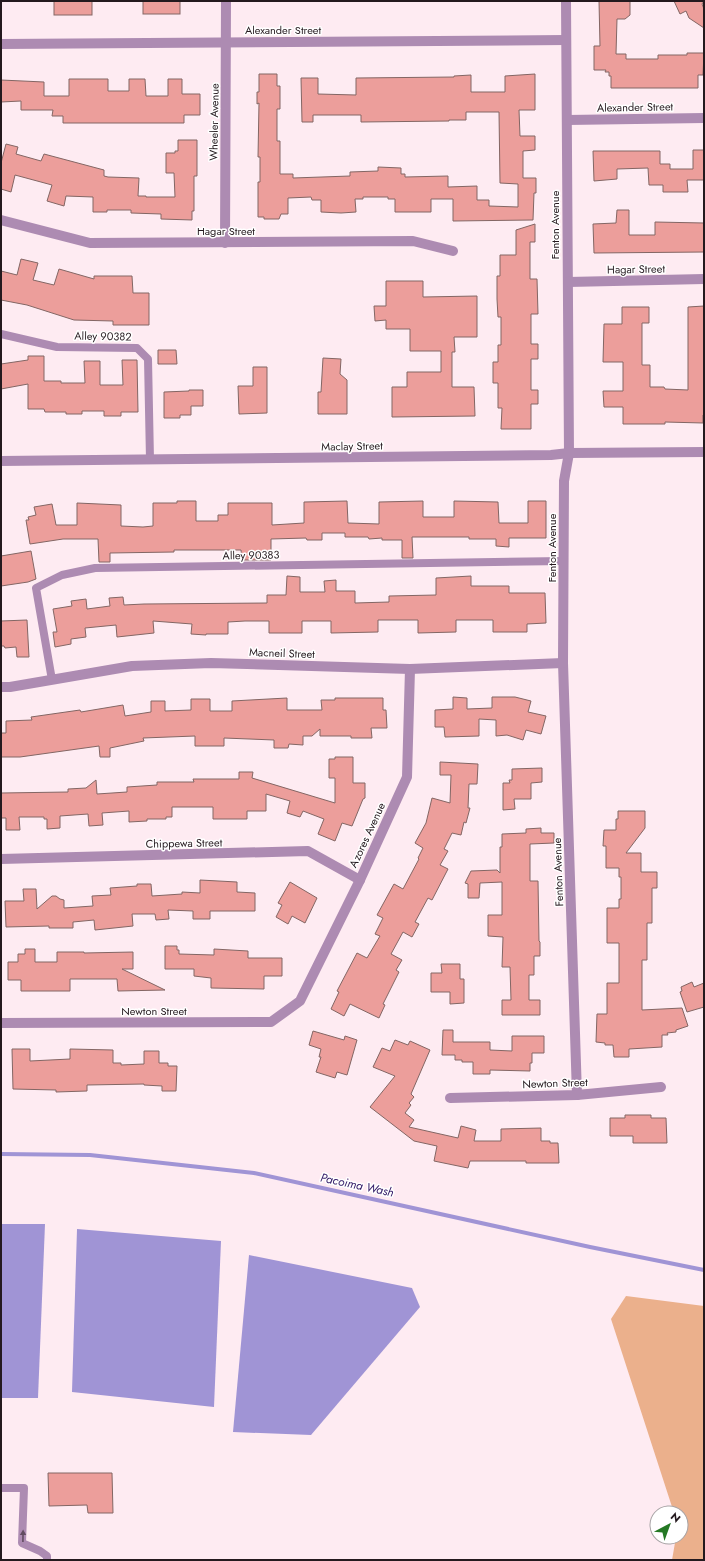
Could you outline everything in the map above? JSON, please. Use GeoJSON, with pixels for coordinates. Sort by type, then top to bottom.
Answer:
{"type":"FeatureCollection","features":[{"type":"Feature","properties":{"kind":"street","name":"Wheeler Avenue"},"geometry":{"type":"LineString","coordinates":[[225,243],[226,1]]}},
{"type":"Feature","properties":{"kind":"street","name":"Fenton Avenue"},"geometry":{"type":"LineString","coordinates":[[566,1],[569,453],[564,481],[563,663],[577,1095]]}},
{"type":"Feature","properties":{"kind":"street","name":"Alexander Street"},"geometry":{"type":"LineString","coordinates":[[1,44],[566,40]]}},
{"type":"Feature","properties":{"kind":"street","name":"Alexander Street"},"geometry":{"type":"LineString","coordinates":[[567,120],[704,118]]}},
{"type":"Feature","properties":{"kind":"street","name":"Hagar Street"},"geometry":{"type":"LineString","coordinates":[[1,220],[90,243],[225,243],[413,240],[453,251]]}},
{"type":"Feature","properties":{"kind":"street","name":"Hagar Street"},"geometry":{"type":"LineString","coordinates":[[568,282],[704,279]]}},
{"type":"Feature","properties":{"kind":"street","name":"Maclay Street"},"geometry":{"type":"LineString","coordinates":[[1,461],[704,452]]}},
{"type":"Feature","properties":{"kind":"street","name":"Macneil Street"},"geometry":{"type":"LineString","coordinates":[[1,688],[10,688],[132,666],[211,663],[410,669],[563,663]]}},
{"type":"Feature","properties":{"kind":"street","name":"Azores Avenue"},"geometry":{"type":"LineString","coordinates":[[300,1001],[360,880],[407,777],[410,669]]}},
{"type":"Feature","properties":{"kind":"street","name":"Chippewa Street"},"geometry":{"type":"LineString","coordinates":[[1,859],[308,851],[360,880]]}},
{"type":"Feature","properties":{"kind":"street","name":"Newton Street"},"geometry":{"type":"LineString","coordinates":[[1,1023],[271,1022],[300,1001]]}},
{"type":"Feature","properties":{"kind":"street","name":"Newton Street"},"geometry":{"type":"LineString","coordinates":[[450,1098],[577,1095],[661,1088]]}},
{"type":"Feature","properties":{"kind":"lane","name":"Alley 90382"},"geometry":{"type":"LineString","coordinates":[[1,334],[57,347],[137,348],[148,359],[150,460]]}},
{"type":"Feature","properties":{"kind":"lane","name":"Alley 90383"},"geometry":{"type":"LineString","coordinates":[[52,680],[36,588],[62,575],[95,568],[564,561]]}},
{"type":"Feature","properties":{"kind":"lane"},"geometry":{"type":"LineString","coordinates":[[1,1488],[24,1488],[22,1544],[40,1551],[46,1556],[47,1560]]}},
{"type":"Feature","properties":{"kind":"shaded area"},"geometry":{"type":"Polygon","coordinates":[[[1,1224],[45,1224],[38,1398],[1,1398],[1,1224]]]}},
{"type":"Feature","properties":{"kind":"shaded area"},"geometry":{"type":"Polygon","coordinates":[[[77,1229],[221,1241],[214,1407],[72,1392],[77,1229]]]}},
{"type":"Feature","properties":{"kind":"shaded area"},"geometry":{"type":"Polygon","coordinates":[[[249,1255],[412,1288],[420,1307],[311,1435],[233,1432],[249,1255]]]}},
{"type":"Feature","properties":{"kind":"shaded area"},"geometry":{"type":"Polygon","coordinates":[[[626,1296],[704,1306],[704,1560],[672,1560],[675,1545],[689,1545],[689,1505],[671,1505],[611,1319],[626,1296]]]}},
{"type":"Feature","properties":{"kind":"building"},"geometry":{"type":"Polygon","coordinates":[[[54,1],[92,1],[92,15],[54,15],[54,1]]]}},
{"type":"Feature","properties":{"kind":"building"},"geometry":{"type":"Polygon","coordinates":[[[143,1],[180,1],[180,14],[143,14],[143,1]]]}},
{"type":"Feature","properties":{"kind":"building"},"geometry":{"type":"Polygon","coordinates":[[[599,1],[630,1],[630,15],[625,19],[617,19],[616,54],[626,54],[626,59],[658,59],[658,55],[687,55],[687,53],[704,53],[703,75],[698,75],[698,88],[611,88],[611,76],[609,76],[609,72],[605,72],[606,70],[594,70],[594,46],[600,46],[599,1]]]}},
{"type":"Feature","properties":{"kind":"building"},"geometry":{"type":"Polygon","coordinates":[[[674,1],[704,1],[702,4],[704,9],[704,28],[689,18],[686,11],[680,14],[674,1]]]}},
{"type":"Feature","properties":{"kind":"building"},"geometry":{"type":"Polygon","coordinates":[[[259,74],[277,74],[277,86],[280,86],[280,109],[277,109],[277,141],[280,141],[280,174],[293,174],[293,178],[350,176],[350,172],[378,171],[378,167],[401,168],[401,174],[405,174],[405,177],[448,176],[448,187],[477,186],[477,200],[489,200],[489,206],[518,207],[518,184],[500,183],[499,112],[466,112],[466,120],[449,121],[361,122],[361,115],[313,115],[313,122],[302,122],[301,78],[318,78],[318,94],[356,95],[356,78],[454,77],[471,75],[471,92],[505,92],[505,76],[535,74],[535,110],[519,110],[520,136],[535,136],[535,150],[523,151],[523,178],[536,178],[533,220],[453,221],[453,199],[431,199],[431,212],[395,212],[395,199],[388,199],[388,197],[363,197],[363,199],[355,199],[356,212],[341,213],[321,212],[321,200],[312,200],[311,197],[288,198],[288,214],[281,214],[279,219],[264,219],[264,217],[258,217],[260,157],[258,157],[259,103],[257,104],[257,92],[259,92],[259,74]]]}},
{"type":"Feature","properties":{"kind":"building"},"geometry":{"type":"Polygon","coordinates":[[[69,79],[108,79],[108,91],[129,91],[129,79],[145,79],[146,96],[168,96],[168,79],[182,79],[182,94],[200,94],[200,115],[184,115],[184,123],[63,123],[63,116],[52,116],[53,110],[21,110],[21,101],[1,102],[1,80],[44,82],[44,96],[69,96],[69,79]]]}},
{"type":"Feature","properties":{"kind":"building"},"geometry":{"type":"Polygon","coordinates":[[[178,140],[197,140],[197,176],[194,176],[194,211],[192,211],[192,220],[161,219],[161,214],[131,213],[131,210],[107,210],[107,212],[93,212],[93,197],[66,196],[64,206],[47,201],[52,185],[15,175],[11,192],[1,189],[1,163],[6,144],[18,147],[16,154],[41,161],[44,154],[104,170],[104,176],[139,178],[138,196],[175,197],[174,173],[166,173],[166,153],[175,153],[175,151],[178,151],[178,140]]]}},
{"type":"Feature","properties":{"kind":"building"},"geometry":{"type":"Polygon","coordinates":[[[693,150],[704,150],[704,180],[687,180],[688,192],[663,192],[663,185],[649,185],[648,168],[617,169],[617,179],[594,181],[593,151],[660,151],[660,164],[670,164],[670,169],[693,169],[693,150]]]}},
{"type":"Feature","properties":{"kind":"building"},"geometry":{"type":"Polygon","coordinates":[[[617,210],[629,210],[629,235],[655,235],[655,222],[704,223],[704,252],[594,253],[593,224],[616,223],[617,210]]]}},
{"type":"Feature","properties":{"kind":"building"},"geometry":{"type":"Polygon","coordinates":[[[535,224],[535,242],[530,242],[530,279],[537,279],[538,314],[531,314],[531,344],[538,344],[538,359],[531,359],[531,390],[538,390],[538,404],[531,404],[531,429],[501,429],[502,408],[498,408],[498,383],[493,383],[493,362],[498,362],[498,345],[501,345],[501,317],[498,317],[497,299],[497,276],[500,276],[500,255],[516,255],[516,230],[535,224]]]}},
{"type":"Feature","properties":{"kind":"building"},"geometry":{"type":"Polygon","coordinates":[[[21,259],[38,263],[33,280],[54,285],[59,269],[94,279],[94,276],[132,276],[133,293],[149,293],[149,325],[113,325],[113,321],[74,320],[27,305],[1,300],[1,271],[17,275],[21,259]]]}},
{"type":"Feature","properties":{"kind":"building"},"geometry":{"type":"Polygon","coordinates":[[[386,281],[423,281],[423,297],[477,296],[477,337],[454,337],[455,352],[452,352],[452,387],[474,387],[475,416],[392,417],[392,387],[407,387],[407,372],[441,372],[441,351],[410,351],[410,329],[386,329],[386,320],[375,321],[374,306],[386,306],[386,281]]]}},
{"type":"Feature","properties":{"kind":"building"},"geometry":{"type":"Polygon","coordinates":[[[704,306],[703,423],[665,422],[665,424],[623,424],[623,407],[604,407],[603,391],[623,391],[623,362],[603,362],[604,324],[622,324],[622,307],[649,307],[649,323],[642,323],[642,365],[650,365],[650,387],[688,390],[688,307],[704,306]]]}},
{"type":"Feature","properties":{"kind":"building"},"geometry":{"type":"Polygon","coordinates":[[[158,350],[176,350],[177,364],[158,364],[158,350]]]}},
{"type":"Feature","properties":{"kind":"building"},"geometry":{"type":"Polygon","coordinates":[[[28,356],[44,356],[44,381],[61,381],[61,383],[85,383],[84,361],[100,361],[100,385],[123,385],[122,360],[137,360],[138,412],[121,412],[121,416],[104,416],[104,411],[82,411],[82,414],[66,414],[66,412],[45,412],[44,409],[28,409],[28,384],[1,389],[1,364],[28,360],[28,356]]]}},
{"type":"Feature","properties":{"kind":"building"},"geometry":{"type":"Polygon","coordinates":[[[323,358],[341,359],[340,374],[347,380],[347,414],[318,414],[318,392],[321,392],[323,358]]]}},
{"type":"Feature","properties":{"kind":"building"},"geometry":{"type":"Polygon","coordinates":[[[253,367],[267,367],[267,413],[239,414],[238,386],[253,386],[253,367]]]}},
{"type":"Feature","properties":{"kind":"building"},"geometry":{"type":"Polygon","coordinates":[[[203,390],[203,406],[191,406],[191,415],[180,415],[180,418],[164,418],[164,392],[203,390]]]}},
{"type":"Feature","properties":{"kind":"building"},"geometry":{"type":"Polygon","coordinates":[[[177,501],[196,501],[196,521],[218,521],[218,515],[228,515],[228,503],[272,503],[272,525],[304,523],[304,502],[347,501],[348,523],[379,524],[379,502],[423,501],[423,517],[454,517],[454,501],[498,502],[499,523],[528,523],[528,501],[546,501],[546,538],[509,538],[509,547],[496,546],[496,539],[469,539],[469,537],[412,537],[413,558],[402,558],[402,540],[382,540],[382,538],[369,539],[368,537],[345,537],[345,533],[322,533],[322,540],[307,540],[306,538],[271,539],[271,560],[242,560],[241,550],[174,550],[174,552],[110,553],[110,562],[99,562],[98,539],[63,539],[30,544],[26,520],[29,520],[28,517],[36,515],[34,507],[52,504],[56,525],[77,525],[77,503],[121,505],[121,526],[143,527],[153,526],[153,503],[177,503],[177,501]]]}},
{"type":"Feature","properties":{"kind":"building"},"geometry":{"type":"Polygon","coordinates":[[[31,551],[36,579],[28,582],[1,586],[1,556],[31,551]]]}},
{"type":"Feature","properties":{"kind":"building"},"geometry":{"type":"Polygon","coordinates":[[[287,576],[300,577],[300,592],[325,592],[324,581],[336,580],[336,591],[355,591],[355,603],[389,602],[389,596],[436,595],[436,578],[471,576],[471,586],[509,586],[509,593],[545,593],[546,623],[527,624],[527,632],[493,632],[493,620],[456,620],[456,632],[418,633],[418,620],[378,620],[378,632],[331,633],[331,621],[302,621],[302,633],[269,633],[269,621],[245,621],[228,622],[228,634],[206,635],[191,634],[192,624],[153,621],[154,633],[117,637],[116,625],[85,628],[86,637],[71,639],[71,644],[55,647],[53,632],[57,632],[53,609],[72,606],[71,601],[86,599],[87,609],[110,606],[109,598],[123,597],[124,605],[267,603],[267,595],[286,595],[287,576]]]}},
{"type":"Feature","properties":{"kind":"building"},"geometry":{"type":"Polygon","coordinates":[[[27,620],[29,657],[17,657],[16,647],[5,648],[4,646],[1,646],[1,621],[27,620]]]}},
{"type":"Feature","properties":{"kind":"building"},"geometry":{"type":"Polygon","coordinates":[[[453,697],[467,698],[467,709],[492,708],[492,697],[515,697],[531,701],[528,712],[546,716],[541,734],[526,730],[523,740],[507,735],[496,736],[496,720],[479,719],[479,736],[445,737],[444,727],[435,727],[435,710],[453,709],[453,697]]]}},
{"type":"Feature","properties":{"kind":"building"},"geometry":{"type":"Polygon","coordinates":[[[287,698],[287,710],[322,710],[321,700],[335,700],[335,698],[383,698],[383,710],[386,710],[387,728],[371,728],[372,738],[320,736],[320,729],[312,736],[303,736],[303,745],[289,744],[288,748],[274,748],[274,740],[224,738],[224,746],[195,746],[195,736],[143,738],[144,741],[110,748],[110,757],[100,757],[99,746],[20,757],[1,757],[1,733],[6,733],[6,721],[32,720],[31,717],[80,710],[81,712],[123,705],[125,716],[151,712],[151,701],[165,701],[165,711],[191,710],[191,699],[210,699],[210,711],[232,711],[232,701],[287,698]]]}},
{"type":"Feature","properties":{"kind":"building"},"geometry":{"type":"Polygon","coordinates":[[[335,757],[353,757],[353,783],[365,783],[365,798],[363,799],[352,826],[342,823],[335,841],[318,834],[324,819],[303,811],[300,817],[287,813],[290,801],[266,794],[266,811],[247,811],[247,819],[213,819],[213,807],[172,807],[172,817],[166,817],[166,819],[147,819],[147,821],[129,822],[129,811],[102,813],[103,825],[89,826],[88,814],[60,816],[60,828],[47,829],[47,819],[44,819],[44,817],[19,817],[20,830],[6,830],[6,818],[1,818],[1,793],[68,792],[68,789],[86,788],[96,780],[97,794],[127,792],[127,787],[157,785],[157,782],[194,782],[193,779],[239,779],[239,772],[253,772],[252,778],[335,803],[335,778],[329,778],[329,759],[335,759],[335,757]]]}},
{"type":"Feature","properties":{"kind":"building"},"geometry":{"type":"Polygon","coordinates":[[[440,762],[478,764],[477,784],[469,784],[468,808],[470,808],[466,823],[464,822],[461,835],[452,833],[444,849],[448,851],[440,865],[448,869],[432,900],[428,898],[415,922],[419,924],[412,937],[403,932],[391,954],[402,960],[396,970],[399,972],[383,1004],[385,1005],[379,1018],[350,1004],[344,1016],[331,1009],[339,992],[337,991],[357,953],[367,958],[380,936],[375,934],[383,918],[377,915],[394,884],[403,889],[419,859],[418,858],[423,848],[415,843],[426,823],[432,798],[450,803],[451,775],[440,775],[440,762]]]}},
{"type":"Feature","properties":{"kind":"building"},"geometry":{"type":"Polygon","coordinates":[[[542,768],[542,782],[531,783],[531,799],[514,799],[515,809],[503,810],[503,783],[510,783],[509,780],[512,780],[512,769],[542,768]]]}},
{"type":"Feature","properties":{"kind":"building"},"geometry":{"type":"Polygon","coordinates":[[[618,811],[645,811],[645,828],[626,853],[641,853],[641,872],[657,872],[657,888],[652,888],[652,923],[647,923],[647,960],[642,960],[642,1010],[682,1008],[688,1026],[676,1030],[676,1032],[667,1033],[668,1035],[662,1035],[662,1047],[629,1049],[629,1057],[614,1057],[613,1045],[605,1045],[605,1043],[596,1042],[597,1014],[607,1014],[607,983],[619,983],[619,943],[607,943],[607,908],[619,908],[619,899],[621,899],[621,877],[619,877],[619,868],[606,868],[606,846],[603,846],[604,830],[616,830],[618,811]]]}},
{"type":"Feature","properties":{"kind":"building"},"geometry":{"type":"Polygon","coordinates":[[[541,828],[541,833],[554,833],[554,843],[530,844],[530,881],[538,881],[540,956],[534,956],[534,975],[529,975],[529,1000],[540,1000],[540,1015],[502,1015],[502,1000],[511,1000],[510,967],[502,967],[503,937],[488,936],[488,915],[502,915],[502,882],[480,883],[479,898],[468,898],[468,884],[465,883],[471,871],[497,870],[500,873],[500,847],[502,847],[502,834],[526,833],[526,829],[541,828]]]}},
{"type":"Feature","properties":{"kind":"building"},"geometry":{"type":"Polygon","coordinates":[[[200,880],[237,882],[237,892],[255,893],[255,911],[210,911],[210,919],[193,919],[193,911],[168,910],[169,919],[156,920],[155,914],[132,914],[133,926],[95,930],[94,920],[73,922],[73,928],[49,928],[49,926],[6,927],[5,901],[24,901],[23,889],[36,889],[37,909],[52,896],[56,896],[64,900],[64,908],[93,906],[92,896],[111,895],[110,888],[137,886],[137,884],[151,884],[152,896],[182,894],[182,892],[200,893],[200,880]]]}},
{"type":"Feature","properties":{"kind":"building"},"geometry":{"type":"Polygon","coordinates":[[[290,882],[317,898],[305,923],[292,916],[288,924],[276,917],[282,905],[278,903],[290,882]]]}},
{"type":"Feature","properties":{"kind":"building"},"geometry":{"type":"Polygon","coordinates":[[[165,946],[177,946],[179,954],[214,955],[214,949],[248,951],[248,958],[282,958],[282,976],[264,976],[264,989],[211,988],[211,978],[194,976],[194,969],[165,969],[165,946]]]}},
{"type":"Feature","properties":{"kind":"building"},"geometry":{"type":"Polygon","coordinates":[[[25,949],[35,949],[35,962],[57,962],[57,952],[133,952],[133,969],[122,969],[165,990],[118,991],[117,979],[70,979],[70,991],[21,991],[21,980],[8,980],[8,962],[18,962],[18,954],[25,954],[25,949]]]}},
{"type":"Feature","properties":{"kind":"building"},"geometry":{"type":"Polygon","coordinates":[[[441,964],[460,964],[460,979],[464,979],[464,1003],[450,1004],[450,992],[431,992],[431,973],[442,973],[441,964]]]}},
{"type":"Feature","properties":{"kind":"building"},"geometry":{"type":"Polygon","coordinates":[[[692,982],[694,987],[704,983],[704,1007],[687,1012],[680,992],[682,991],[681,987],[692,982]]]}},
{"type":"Feature","properties":{"kind":"building"},"geometry":{"type":"Polygon","coordinates":[[[443,1030],[453,1030],[453,1042],[490,1042],[490,1050],[512,1051],[512,1036],[544,1036],[544,1053],[532,1053],[530,1071],[490,1070],[490,1074],[473,1074],[473,1062],[462,1062],[462,1060],[455,1060],[455,1055],[442,1055],[443,1030]]]}},
{"type":"Feature","properties":{"kind":"building"},"geometry":{"type":"Polygon","coordinates":[[[313,1031],[344,1040],[345,1036],[357,1040],[347,1075],[337,1072],[335,1078],[316,1072],[321,1057],[319,1057],[321,1049],[309,1045],[313,1031]]]}},
{"type":"Feature","properties":{"kind":"building"},"geometry":{"type":"Polygon","coordinates":[[[395,1040],[408,1045],[410,1041],[430,1050],[411,1094],[414,1097],[409,1103],[411,1105],[405,1113],[414,1120],[409,1127],[458,1138],[461,1126],[476,1130],[474,1141],[501,1141],[501,1129],[541,1128],[541,1141],[558,1143],[559,1163],[526,1163],[526,1161],[470,1161],[468,1168],[434,1161],[437,1146],[414,1141],[370,1107],[395,1076],[373,1067],[382,1048],[390,1051],[395,1040]]]}},
{"type":"Feature","properties":{"kind":"building"},"geometry":{"type":"Polygon","coordinates":[[[12,1049],[30,1049],[30,1061],[70,1059],[70,1049],[113,1050],[113,1063],[121,1063],[121,1065],[144,1064],[144,1051],[159,1051],[159,1063],[168,1063],[168,1066],[177,1066],[176,1091],[162,1091],[162,1086],[144,1084],[87,1085],[87,1091],[56,1092],[56,1090],[13,1089],[12,1049]]]}},
{"type":"Feature","properties":{"kind":"building"},"geometry":{"type":"Polygon","coordinates":[[[625,1115],[651,1115],[651,1118],[666,1118],[667,1143],[633,1143],[633,1136],[610,1136],[610,1118],[625,1118],[625,1115]]]}},
{"type":"Feature","properties":{"kind":"building"},"geometry":{"type":"Polygon","coordinates":[[[48,1473],[112,1473],[113,1513],[88,1513],[87,1505],[49,1506],[48,1473]]]}},
{"type":"Feature","properties":{"kind":"waterway","name":"Pacoima Wash"},"geometry":{"type":"LineString","coordinates":[[1,1154],[90,1155],[254,1173],[590,1247],[704,1270]]}}]}
